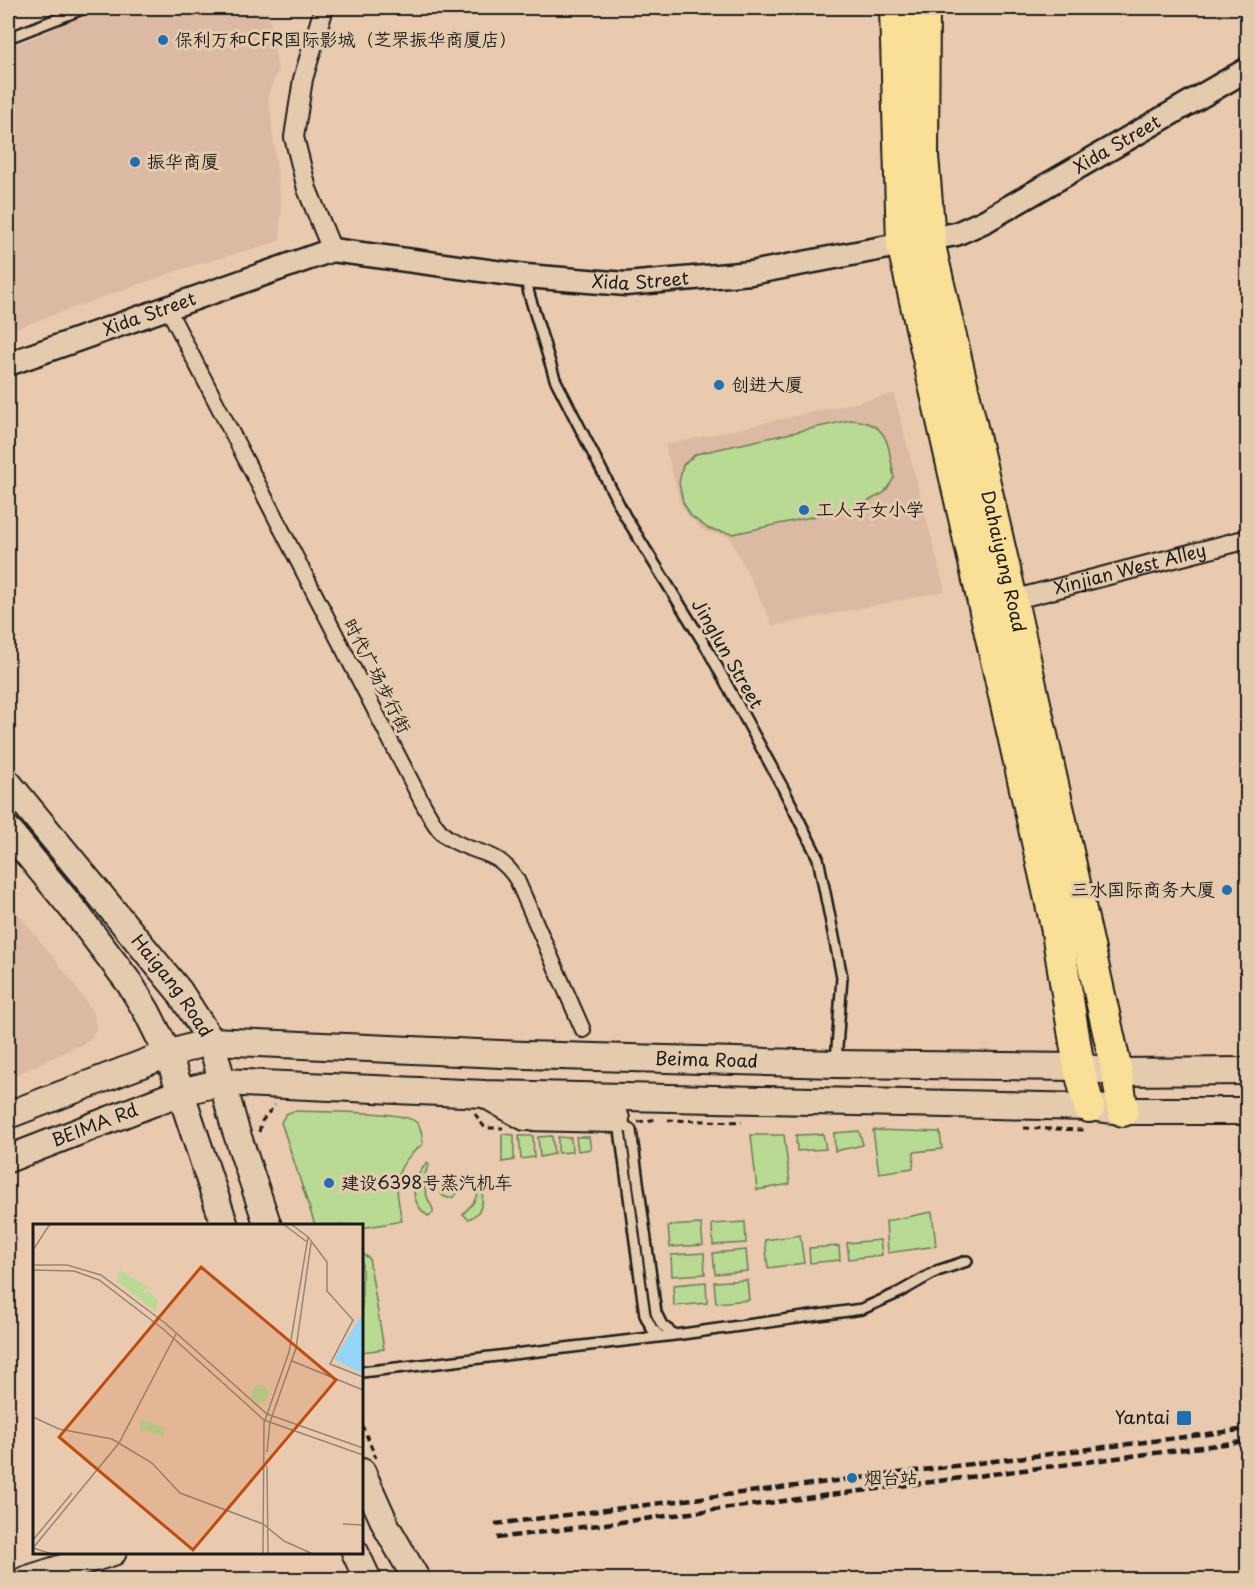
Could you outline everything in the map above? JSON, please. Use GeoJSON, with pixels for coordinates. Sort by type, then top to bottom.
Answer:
{"type":"FeatureCollection","features":[{"type":"Feature","properties":{"kind":"highway","name":"Dahaiyang Road"},"geometry":{"type":"LineString","coordinates":[[896,8],[916,241],[1056,926],[1089,1118]]}},
{"type":"Feature","properties":{"kind":"highway","name":"Dahaiyang Road"},"geometry":{"type":"LineString","coordinates":[[924,8],[923,156],[916,241],[1012,600],[1117,1072],[1123,1111]]}},
{"type":"Feature","properties":{"kind":"main road","name":"Haigang Road"},"geometry":{"type":"LineString","coordinates":[[8,783],[179,991],[211,1041],[235,1128],[267,1224]]}},
{"type":"Feature","properties":{"kind":"main road","name":"Haigang Road"},"geometry":{"type":"LineString","coordinates":[[8,830],[61,893],[130,984],[147,1012],[168,1054],[224,1224]]}},
{"type":"Feature","properties":{"kind":"main road","name":"Beima Road"},"geometry":{"type":"LineString","coordinates":[[168,1054],[211,1041],[525,1055],[836,1064],[1079,1067],[1117,1072],[1248,1071]]}},
{"type":"Feature","properties":{"kind":"main road"},"geometry":{"type":"LineString","coordinates":[[8,1115],[168,1054]]}},
{"type":"Feature","properties":{"kind":"main road"},"geometry":{"type":"LineString","coordinates":[[181,1092],[222,1082],[1089,1118],[1123,1111],[1248,1111]]}},
{"type":"Feature","properties":{"kind":"main road","name":"BEIMA Rd"},"geometry":{"type":"LineString","coordinates":[[8,1159],[181,1092]]}},
{"type":"Feature","properties":{"kind":"main road"},"geometry":{"type":"LineString","coordinates":[[485,1094],[525,1117],[626,1120]]}},
{"type":"Feature","properties":{"kind":"main road"},"geometry":{"type":"LineString","coordinates":[[363,1474],[387,1528],[417,1580]]}},
{"type":"Feature","properties":{"kind":"main road"},"geometry":{"type":"LineString","coordinates":[[25,1580],[106,1554]]}},
{"type":"Feature","properties":{"kind":"main road"},"geometry":{"type":"LineString","coordinates":[[356,1554],[368,1580]]}},
{"type":"Feature","properties":{"kind":"street"},"geometry":{"type":"LineString","coordinates":[[324,8],[303,80],[294,137],[307,189],[332,250]]}},
{"type":"Feature","properties":{"kind":"street","name":"Xida Street"},"geometry":{"type":"LineString","coordinates":[[8,364],[332,250],[526,276],[626,284],[751,273],[956,234],[986,221],[1248,69]]}},
{"type":"Feature","properties":{"kind":"street","name":"时代广场步行街"},"geometry":{"type":"LineString","coordinates":[[167,307],[422,802],[439,829],[449,839],[501,860],[509,868],[517,880],[583,1030]]}},
{"type":"Feature","properties":{"kind":"street","name":"Xinjian West Alley"},"geometry":{"type":"LineString","coordinates":[[1012,600],[1248,538]]}},
{"type":"Feature","properties":{"kind":"lane"},"geometry":{"type":"LineString","coordinates":[[8,38],[85,8]]}},
{"type":"Feature","properties":{"kind":"lane","name":"Jinglun Street"},"geometry":{"type":"LineString","coordinates":[[526,276],[529,294],[555,379],[625,516],[708,650],[818,858],[842,977],[836,1064]]}},
{"type":"Feature","properties":{"kind":"lane"},"geometry":{"type":"LineString","coordinates":[[626,1120],[631,1130],[656,1313],[662,1324],[675,1335]]}},
{"type":"Feature","properties":{"kind":"lane"},"geometry":{"type":"LineString","coordinates":[[626,1120],[620,1130],[645,1315],[652,1329],[660,1336]]}},
{"type":"Feature","properties":{"kind":"lane"},"geometry":{"type":"LineString","coordinates":[[363,1372],[675,1335],[862,1309],[938,1272],[967,1261]]}},
{"type":"Feature","properties":{"kind":"path"},"geometry":{"type":"LineString","coordinates":[[259,1139],[258,1131],[262,1121],[274,1106],[282,1102]]}},
{"type":"Feature","properties":{"kind":"path"},"geometry":{"type":"LineString","coordinates":[[465,1113],[477,1114],[485,1128],[509,1128]]}},
{"type":"Feature","properties":{"kind":"path"},"geometry":{"type":"LineString","coordinates":[[1020,1128],[1089,1118]]}},
{"type":"Feature","properties":{"kind":"path"},"geometry":{"type":"LineString","coordinates":[[626,1120],[743,1122]]}},
{"type":"Feature","properties":{"kind":"shaded area","name":"振华商厦"},"geometry":{"type":"Polygon","coordinates":[[[104,8],[268,8],[278,71],[268,94],[281,204],[280,241],[185,268],[8,331],[8,48],[104,8]]]}},
{"type":"Feature","properties":{"kind":"shaded area","name":"工人子女小学"},"geometry":{"type":"Polygon","coordinates":[[[894,394],[945,591],[773,626],[730,537],[704,531],[688,516],[680,503],[665,445],[894,394]]]}},
{"type":"Feature","properties":{"kind":"shaded area"},"geometry":{"type":"Polygon","coordinates":[[[8,901],[69,977],[94,1014],[96,1027],[93,1036],[86,1042],[8,1079],[8,901]]]}},
{"type":"Feature","properties":{"kind":"green space"},"geometry":{"type":"Polygon","coordinates":[[[850,420],[873,425],[885,437],[894,478],[884,493],[856,507],[733,534],[709,529],[691,516],[683,502],[679,483],[683,465],[696,454],[850,420]]]}},
{"type":"Feature","properties":{"kind":"green space"},"geometry":{"type":"Polygon","coordinates":[[[293,1111],[394,1115],[416,1122],[421,1129],[423,1144],[400,1169],[397,1187],[402,1221],[363,1228],[363,1224],[315,1224],[281,1122],[286,1114],[293,1111]]]}},
{"type":"Feature","properties":{"kind":"green space"},"geometry":{"type":"Polygon","coordinates":[[[873,1130],[940,1132],[942,1149],[914,1152],[913,1168],[879,1173],[873,1130]]]}},
{"type":"Feature","properties":{"kind":"green space"},"geometry":{"type":"Polygon","coordinates":[[[859,1131],[863,1145],[835,1151],[834,1133],[859,1131]]]}},
{"type":"Feature","properties":{"kind":"green space"},"geometry":{"type":"Polygon","coordinates":[[[502,1134],[514,1135],[514,1160],[502,1162],[502,1134]]]}},
{"type":"Feature","properties":{"kind":"green space"},"geometry":{"type":"Polygon","coordinates":[[[823,1134],[826,1149],[797,1151],[796,1135],[823,1134]]]}},
{"type":"Feature","properties":{"kind":"green space"},"geometry":{"type":"Polygon","coordinates":[[[751,1135],[784,1135],[790,1184],[757,1190],[751,1135]]]}},
{"type":"Feature","properties":{"kind":"green space"},"geometry":{"type":"Polygon","coordinates":[[[519,1136],[533,1136],[534,1157],[521,1159],[519,1136]]]}},
{"type":"Feature","properties":{"kind":"green space"},"geometry":{"type":"Polygon","coordinates":[[[552,1136],[554,1154],[540,1157],[538,1137],[552,1136]]]}},
{"type":"Feature","properties":{"kind":"green space"},"geometry":{"type":"Polygon","coordinates":[[[558,1137],[571,1138],[572,1152],[558,1153],[558,1137]]]}},
{"type":"Feature","properties":{"kind":"green space"},"geometry":{"type":"Polygon","coordinates":[[[576,1137],[589,1137],[591,1149],[578,1151],[576,1137]]]}},
{"type":"Feature","properties":{"kind":"green space"},"geometry":{"type":"Polygon","coordinates":[[[427,1163],[429,1165],[424,1182],[433,1209],[433,1213],[428,1216],[417,1204],[414,1190],[418,1176],[427,1163]]]}},
{"type":"Feature","properties":{"kind":"green space"},"geometry":{"type":"Polygon","coordinates":[[[477,1178],[482,1189],[481,1207],[474,1216],[468,1219],[463,1214],[478,1193],[473,1180],[477,1178]]]}},
{"type":"Feature","properties":{"kind":"green space"},"geometry":{"type":"Polygon","coordinates":[[[445,1180],[453,1180],[458,1185],[456,1196],[445,1198],[440,1193],[440,1185],[445,1180]]]}},
{"type":"Feature","properties":{"kind":"green space"},"geometry":{"type":"Polygon","coordinates":[[[932,1212],[936,1246],[888,1253],[886,1221],[932,1212]]]}},
{"type":"Feature","properties":{"kind":"green space"},"geometry":{"type":"Polygon","coordinates":[[[745,1222],[746,1243],[713,1245],[712,1224],[745,1222]]]}},
{"type":"Feature","properties":{"kind":"green space"},"geometry":{"type":"Polygon","coordinates":[[[701,1224],[703,1245],[670,1247],[668,1226],[701,1224]]]}},
{"type":"Feature","properties":{"kind":"green space"},"geometry":{"type":"Polygon","coordinates":[[[800,1235],[804,1263],[768,1268],[765,1240],[800,1235]]]}},
{"type":"Feature","properties":{"kind":"green space"},"geometry":{"type":"Polygon","coordinates":[[[880,1240],[882,1255],[849,1259],[847,1243],[880,1240]]]}},
{"type":"Feature","properties":{"kind":"green space"},"geometry":{"type":"Polygon","coordinates":[[[839,1246],[840,1260],[810,1263],[809,1248],[839,1246]]]}},
{"type":"Feature","properties":{"kind":"green space"},"geometry":{"type":"Polygon","coordinates":[[[746,1250],[748,1271],[715,1274],[713,1253],[746,1250]]]}},
{"type":"Feature","properties":{"kind":"green space"},"geometry":{"type":"Polygon","coordinates":[[[704,1253],[705,1274],[672,1276],[671,1255],[704,1253]]]}},
{"type":"Feature","properties":{"kind":"green space"},"geometry":{"type":"Polygon","coordinates":[[[363,1256],[369,1258],[384,1349],[363,1352],[363,1256]]]}},
{"type":"Feature","properties":{"kind":"green space"},"geometry":{"type":"Polygon","coordinates":[[[747,1280],[749,1300],[716,1303],[714,1282],[747,1280]]]}},
{"type":"Feature","properties":{"kind":"green space"},"geometry":{"type":"Polygon","coordinates":[[[706,1282],[707,1303],[674,1306],[673,1285],[706,1282]]]}},
{"type":"Feature","properties":{"kind":"railway"},"geometry":{"type":"LineString","coordinates":[[495,1524],[1248,1429]]}},
{"type":"Feature","properties":{"kind":"railway"},"geometry":{"type":"LineString","coordinates":[[497,1538],[1248,1441]]}},
{"type":"Feature","properties":{"kind":"place","name":"保利万和CFR国际影城（芝罘振华商厦店）"},"geometry":{"type":"Point","coordinates":[163,40]}},
{"type":"Feature","properties":{"kind":"place","name":"振华商厦"},"geometry":{"type":"Point","coordinates":[135,162]}},
{"type":"Feature","properties":{"kind":"place","name":"创进大厦"},"geometry":{"type":"Point","coordinates":[719,385]}},
{"type":"Feature","properties":{"kind":"place","name":"工人子女小学"},"geometry":{"type":"Point","coordinates":[804,510]}},
{"type":"Feature","properties":{"kind":"place","name":"三水国际商务大厦"},"geometry":{"type":"Point","coordinates":[1227,890]}},
{"type":"Feature","properties":{"kind":"place","name":"建设6398号蒸汽机车"},"geometry":{"type":"Point","coordinates":[329,1183]}},
{"type":"Feature","properties":{"kind":"place","name":"Yantai"},"geometry":{"type":"Point","coordinates":[1184,1418]}},
{"type":"Feature","properties":{"kind":"place","name":"烟台站"},"geometry":{"type":"Point","coordinates":[852,1478]}}]}
